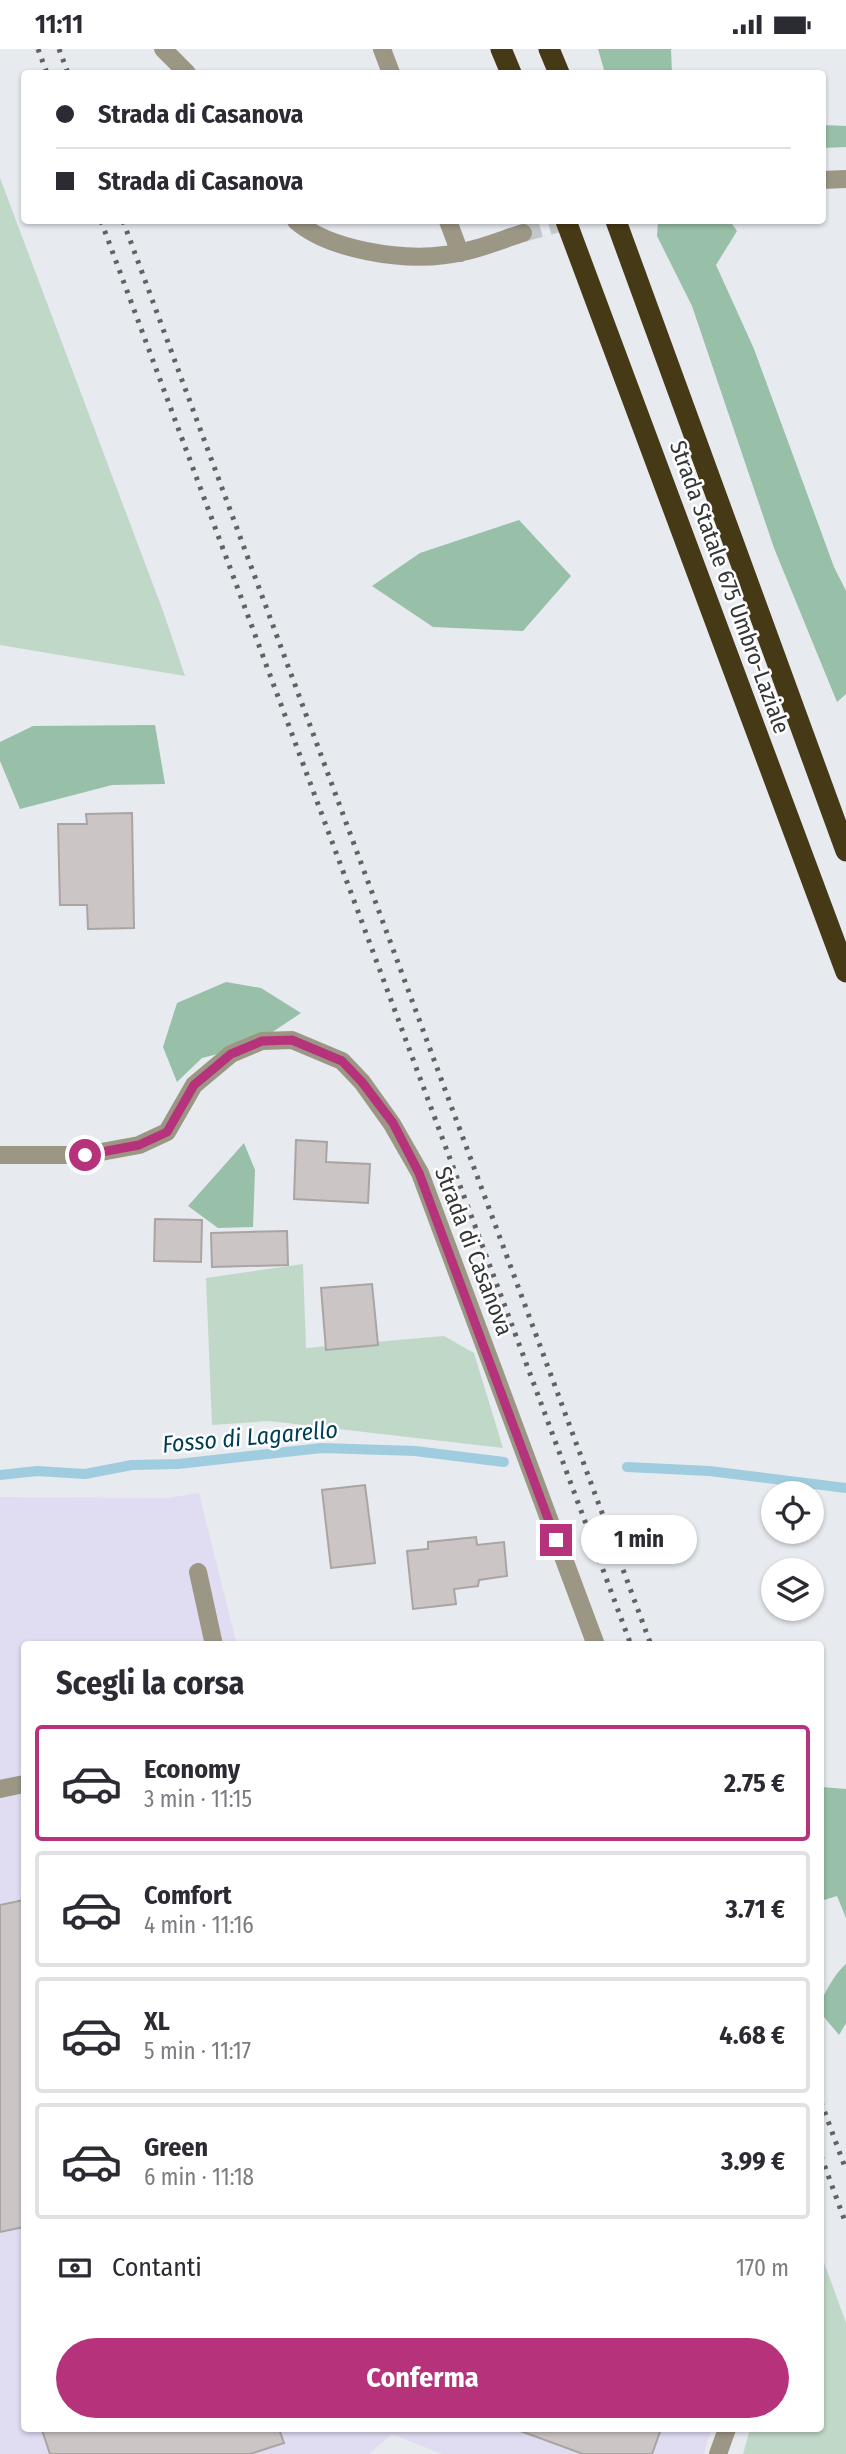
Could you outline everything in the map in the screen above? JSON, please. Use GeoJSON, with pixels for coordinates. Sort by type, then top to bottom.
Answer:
{"type":"FeatureCollection","features":[{"type":"Feature","properties":{"kind":"highway"},"geometry":{"type":"LineString","coordinates":[[501,49],[510,70]]}},
{"type":"Feature","properties":{"kind":"highway"},"geometry":{"type":"LineString","coordinates":[[549,49],[558,70]]}},
{"type":"Feature","properties":{"kind":"highway","name":"Strada Statale 675 Umbro-Laziale"},"geometry":{"type":"LineString","coordinates":[[617,224],[846,851]]}},
{"type":"Feature","properties":{"kind":"highway","name":"Strada Statale 675 Umbro-Laziale"},"geometry":{"type":"LineString","coordinates":[[569,228],[846,972]]}},
{"type":"Feature","properties":{"kind":"street"},"geometry":{"type":"LineString","coordinates":[[163,49],[184,70]]}},
{"type":"Feature","properties":{"kind":"street"},"geometry":{"type":"LineString","coordinates":[[382,49],[390,70]]}},
{"type":"Feature","properties":{"kind":"street"},"geometry":{"type":"LineString","coordinates":[[826,180],[846,179]]}},
{"type":"Feature","properties":{"kind":"street"},"geometry":{"type":"LineString","coordinates":[[300,224],[339,244],[368,252],[443,256],[523,233]]}},
{"type":"Feature","properties":{"kind":"street"},"geometry":{"type":"LineString","coordinates":[[449,224],[460,253]]}},
{"type":"Feature","properties":{"kind":"street","name":"Strada di Casanova"},"geometry":{"type":"LineString","coordinates":[[0,1155],[85,1155],[149,1141],[167,1132],[194,1085],[231,1054],[262,1041],[292,1040],[342,1061],[362,1082],[393,1123],[419,1173],[594,1641]]}},
{"type":"Feature","properties":{"kind":"street"},"geometry":{"type":"LineString","coordinates":[[198,1571],[213,1641]]}},
{"type":"Feature","properties":{"kind":"street"},"geometry":{"type":"LineString","coordinates":[[0,1789],[21,1785]]}},
{"type":"Feature","properties":{"kind":"street"},"geometry":{"type":"LineString","coordinates":[[718,2454],[726,2432]]}},
{"type":"Feature","properties":{"kind":"shaded area"},"geometry":{"type":"Polygon","coordinates":[[[199,1493],[236,1641],[21,1641],[21,2432],[710,2432],[704,2454],[442,2454],[392,2434],[369,2454],[0,2454],[0,1497],[167,1498],[199,1493]]]}},
{"type":"Feature","properties":{"kind":"green space"},"geometry":{"type":"Polygon","coordinates":[[[598,49],[671,49],[672,70],[604,70],[598,49]]]}},
{"type":"Feature","properties":{"kind":"green space"},"geometry":{"type":"Polygon","coordinates":[[[826,125],[846,126],[846,147],[826,148],[826,125]]]}},
{"type":"Feature","properties":{"kind":"green space"},"geometry":{"type":"Polygon","coordinates":[[[0,178],[163,611],[185,676],[0,645],[0,178]]]}},
{"type":"Feature","properties":{"kind":"green space"},"geometry":{"type":"Polygon","coordinates":[[[658,224],[732,224],[737,231],[716,265],[754,349],[834,567],[846,591],[846,694],[837,702],[774,548],[692,306],[657,236],[658,224]]]}},
{"type":"Feature","properties":{"kind":"green space"},"geometry":{"type":"Polygon","coordinates":[[[519,520],[571,576],[523,631],[433,627],[372,586],[420,553],[519,520]]]}},
{"type":"Feature","properties":{"kind":"green space"},"geometry":{"type":"Polygon","coordinates":[[[155,725],[165,784],[112,785],[20,809],[0,761],[0,742],[33,726],[155,725]]]}},
{"type":"Feature","properties":{"kind":"green space"},"geometry":{"type":"Polygon","coordinates":[[[226,982],[261,988],[301,1013],[253,1045],[202,1058],[177,1082],[163,1047],[177,1003],[226,982]]]}},
{"type":"Feature","properties":{"kind":"green space"},"geometry":{"type":"Polygon","coordinates":[[[244,1143],[255,1170],[253,1227],[218,1228],[188,1206],[244,1143]]]}},
{"type":"Feature","properties":{"kind":"green space"},"geometry":{"type":"Polygon","coordinates":[[[303,1264],[306,1348],[444,1336],[474,1353],[503,1448],[269,1421],[212,1425],[206,1278],[303,1264]]]}},
{"type":"Feature","properties":{"kind":"green space"},"geometry":{"type":"Polygon","coordinates":[[[824,1787],[846,1789],[846,1918],[837,1896],[824,1900],[824,1787]]]}},
{"type":"Feature","properties":{"kind":"green space"},"geometry":{"type":"Polygon","coordinates":[[[846,1964],[846,2023],[839,2035],[824,2016],[824,1997],[846,1964]]]}},
{"type":"Feature","properties":{"kind":"green space"},"geometry":{"type":"Polygon","coordinates":[[[824,2262],[846,2323],[846,2454],[743,2454],[749,2432],[824,2432],[824,2262]]]}},
{"type":"Feature","properties":{"kind":"building"},"geometry":{"type":"Polygon","coordinates":[[[132,813],[134,928],[88,929],[87,905],[60,905],[58,824],[87,824],[86,814],[132,813]]]}},
{"type":"Feature","properties":{"kind":"building"},"geometry":{"type":"Polygon","coordinates":[[[296,1140],[327,1142],[326,1162],[370,1164],[368,1203],[294,1199],[296,1140]]]}},
{"type":"Feature","properties":{"kind":"building"},"geometry":{"type":"Polygon","coordinates":[[[155,1219],[202,1220],[201,1262],[154,1261],[155,1219]]]}},
{"type":"Feature","properties":{"kind":"building"},"geometry":{"type":"Polygon","coordinates":[[[287,1231],[288,1265],[212,1267],[211,1233],[287,1231]]]}},
{"type":"Feature","properties":{"kind":"building"},"geometry":{"type":"Polygon","coordinates":[[[372,1284],[378,1345],[326,1350],[321,1288],[372,1284]]]}},
{"type":"Feature","properties":{"kind":"building"},"geometry":{"type":"Polygon","coordinates":[[[365,1485],[375,1563],[331,1568],[322,1490],[365,1485]]]}},
{"type":"Feature","properties":{"kind":"building"},"geometry":{"type":"Polygon","coordinates":[[[476,1537],[477,1545],[504,1542],[507,1576],[479,1580],[478,1586],[454,1589],[456,1604],[413,1609],[407,1551],[428,1549],[428,1542],[476,1537]]]}},
{"type":"Feature","properties":{"kind":"building"},"geometry":{"type":"Polygon","coordinates":[[[21,1901],[21,2228],[0,2232],[0,1905],[21,1901]]]}},
{"type":"Feature","properties":{"kind":"building"},"geometry":{"type":"Polygon","coordinates":[[[43,2432],[280,2432],[284,2443],[250,2454],[50,2454],[43,2432]]]}},
{"type":"Feature","properties":{"kind":"building"},"geometry":{"type":"Polygon","coordinates":[[[523,2432],[660,2432],[652,2454],[583,2454],[523,2432]]]}},
{"type":"Feature","properties":{"kind":"waterway","name":"Fosso di Lagarello"},"geometry":{"type":"LineString","coordinates":[[0,1475],[37,1471],[85,1474],[132,1465],[178,1464],[322,1448],[415,1451],[504,1462]]}},
{"type":"Feature","properties":{"kind":"waterway","name":"Fosso di Lagarello"},"geometry":{"type":"LineString","coordinates":[[627,1467],[709,1471],[846,1488]]}},
{"type":"Feature","properties":{"kind":"tunnel"},"geometry":{"type":"LineString","coordinates":[[523,233],[555,224]]}},
{"type":"Feature","properties":{"kind":"railway"},"geometry":{"type":"LineString","coordinates":[[38,49],[46,70]]}},
{"type":"Feature","properties":{"kind":"railway"},"geometry":{"type":"LineString","coordinates":[[59,49],[67,70]]}},
{"type":"Feature","properties":{"kind":"railway"},"geometry":{"type":"LineString","coordinates":[[102,224],[630,1641]]}},
{"type":"Feature","properties":{"kind":"railway"},"geometry":{"type":"LineString","coordinates":[[124,224],[650,1641]]}},
{"type":"Feature","properties":{"kind":"railway"},"geometry":{"type":"LineString","coordinates":[[824,2110],[846,2170]]}},
{"type":"Feature","properties":{"kind":"railway"},"geometry":{"type":"LineString","coordinates":[[824,2164],[846,2224]]}},
{"type":"Feature","properties":{"kind":"route"},"geometry":{"type":"LineString","coordinates":[[85,1155],[139,1145],[167,1132],[194,1085],[231,1054],[262,1041],[292,1040],[342,1061],[362,1082],[393,1123],[419,1173],[556,1540]]}}]}
